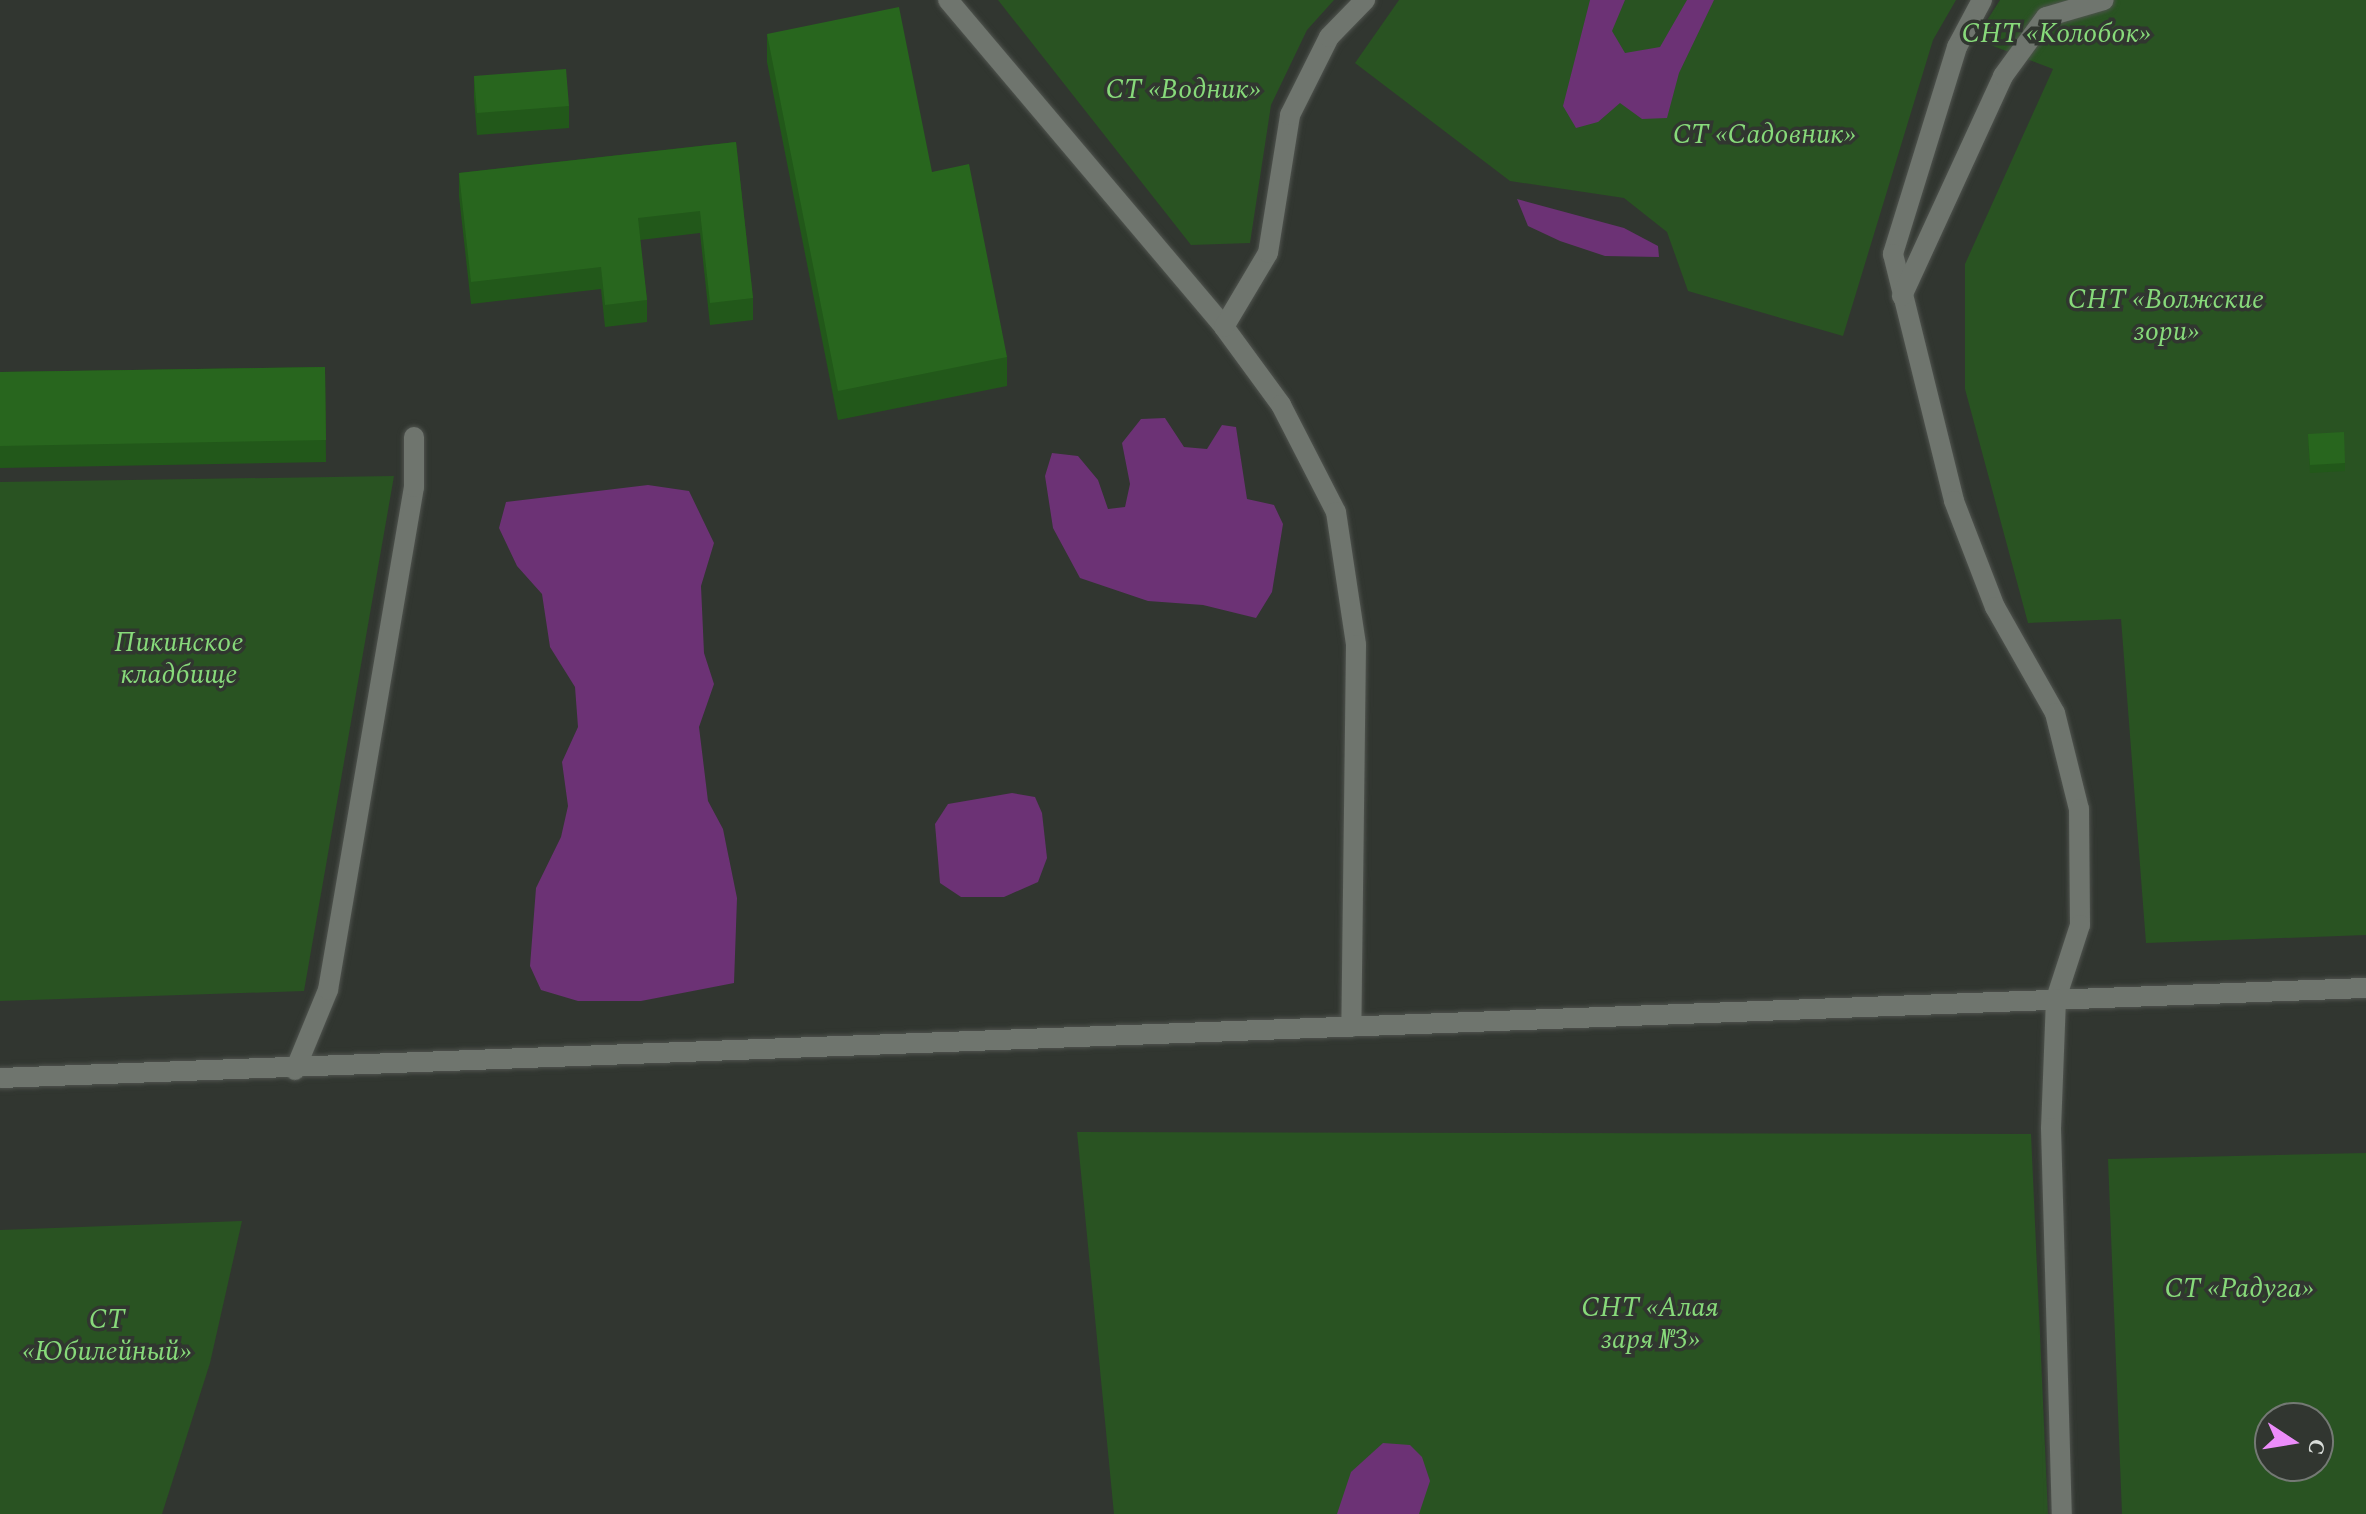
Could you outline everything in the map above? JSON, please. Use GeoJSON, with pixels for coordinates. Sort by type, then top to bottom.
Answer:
{"type":"FeatureCollection","features":[{"type":"Feature","properties":{"kind":"street"},"geometry":{"type":"LineString","coordinates":[[948,0],[1224,327],[1281,405],[1336,512],[1356,645],[1351,1027]]}},
{"type":"Feature","properties":{"kind":"street"},"geometry":{"type":"LineString","coordinates":[[1224,327],[1268,253],[1290,115],[1329,37],[1365,0]]}},
{"type":"Feature","properties":{"kind":"street"},"geometry":{"type":"LineString","coordinates":[[1982,0],[1957,47],[1893,254],[1954,501],[1995,607],[2055,713],[2079,809],[2080,925],[2056,999],[2051,1128],[2062,1514]]}},
{"type":"Feature","properties":{"kind":"street"},"geometry":{"type":"LineString","coordinates":[[1902,296],[2003,76],[2046,17],[2104,0]]}},
{"type":"Feature","properties":{"kind":"street"},"geometry":{"type":"LineString","coordinates":[[295,1070],[328,990],[414,487],[414,437]]}},
{"type":"Feature","properties":{"kind":"street"},"geometry":{"type":"LineString","coordinates":[[0,1078],[295,1070],[2366,988]]}},
{"type":"Feature","properties":{"kind":"green space","name":"СТ «Водник»"},"geometry":{"type":"Polygon","coordinates":[[[998,0],[1334,0],[1307,30],[1271,105],[1250,243],[1191,245],[998,0]]]}},
{"type":"Feature","properties":{"kind":"green space","name":"СТ «Садовник»"},"geometry":{"type":"Polygon","coordinates":[[[1399,0],[1956,0],[1933,40],[1843,336],[1688,291],[1667,232],[1624,198],[1510,181],[1355,63],[1399,0]]]}},
{"type":"Feature","properties":{"kind":"green space","name":"СНТ «Волжские зори»"},"geometry":{"type":"Polygon","coordinates":[[[2000,0],[2366,0],[2366,935],[2146,943],[2121,619],[2028,623],[1965,389],[1965,264],[2053,69],[1975,39],[2000,0]]]}},
{"type":"Feature","properties":{"kind":"green space","name":"Пикинское кладбище"},"geometry":{"type":"Polygon","coordinates":[[[394,476],[304,991],[0,1001],[0,482],[394,476]]]}},
{"type":"Feature","properties":{"kind":"green space","name":"СНТ «Алая заря №3»"},"geometry":{"type":"Polygon","coordinates":[[[1077,1132],[2031,1134],[2048,1514],[1114,1514],[1077,1132]]]}},
{"type":"Feature","properties":{"kind":"green space","name":"СТ «Радуга»"},"geometry":{"type":"Polygon","coordinates":[[[2366,1153],[2366,1514],[2122,1514],[2108,1159],[2366,1153]]]}},
{"type":"Feature","properties":{"kind":"green space","name":"СТ «Юбилейный»"},"geometry":{"type":"Polygon","coordinates":[[[242,1221],[210,1363],[162,1514],[0,1514],[0,1230],[242,1221]]]}},
{"type":"Feature","properties":{"kind":"shaded area"},"geometry":{"type":"Polygon","coordinates":[[[1590,0],[1625,0],[1612,31],[1625,53],[1660,47],[1687,0],[1714,0],[1679,73],[1667,118],[1642,119],[1620,103],[1598,122],[1576,128],[1563,106],[1590,0]]]}},
{"type":"Feature","properties":{"kind":"shaded area"},"geometry":{"type":"Polygon","coordinates":[[[1517,199],[1624,228],[1658,246],[1659,257],[1605,256],[1560,241],[1528,226],[1517,199]]]}},
{"type":"Feature","properties":{"kind":"shaded area"},"geometry":{"type":"Polygon","coordinates":[[[1165,418],[1184,447],[1207,449],[1222,425],[1236,427],[1247,499],[1274,505],[1283,524],[1272,592],[1256,618],[1203,605],[1148,601],[1080,578],[1053,528],[1045,476],[1052,453],[1078,456],[1098,480],[1108,509],[1125,507],[1130,484],[1122,443],[1141,419],[1165,418]]]}},
{"type":"Feature","properties":{"kind":"shaded area"},"geometry":{"type":"Polygon","coordinates":[[[648,485],[689,491],[714,543],[701,586],[704,653],[714,684],[699,727],[708,801],[723,829],[737,898],[734,983],[641,1001],[578,1001],[541,990],[530,966],[536,888],[561,837],[568,806],[562,762],[578,727],[575,687],[550,647],[542,594],[517,566],[499,528],[506,502],[648,485]]]}},
{"type":"Feature","properties":{"kind":"shaded area"},"geometry":{"type":"Polygon","coordinates":[[[1012,793],[1035,797],[1042,813],[1047,858],[1038,882],[1004,897],[961,897],[940,883],[935,824],[948,804],[1012,793]]]}},
{"type":"Feature","properties":{"kind":"shaded area"},"geometry":{"type":"Polygon","coordinates":[[[1383,1443],[1410,1445],[1422,1457],[1430,1481],[1419,1514],[1337,1514],[1351,1472],[1383,1443]]]}},
{"type":"Feature","properties":{"kind":"building"},"geometry":{"type":"Polygon","coordinates":[[[899,7],[932,172],[969,164],[1007,357],[838,391],[767,34],[899,7]]]}},
{"type":"Feature","properties":{"kind":"building"},"geometry":{"type":"Polygon","coordinates":[[[566,69],[569,106],[477,113],[474,76],[566,69]]]}},
{"type":"Feature","properties":{"kind":"building"},"geometry":{"type":"Polygon","coordinates":[[[736,142],[753,298],[710,303],[700,211],[638,218],[647,300],[605,305],[601,267],[471,282],[459,173],[736,142]]]}},
{"type":"Feature","properties":{"kind":"building"},"geometry":{"type":"Polygon","coordinates":[[[325,367],[326,440],[0,446],[0,372],[325,367]]]}},
{"type":"Feature","properties":{"kind":"building"},"geometry":{"type":"Polygon","coordinates":[[[2344,432],[2345,463],[2310,465],[2308,434],[2344,432]]]}},
{"type":"Feature","properties":{"kind":"park label","name":"СНТ «Колобок»"},"geometry":{"type":"Point","coordinates":[2056,34]}}]}
